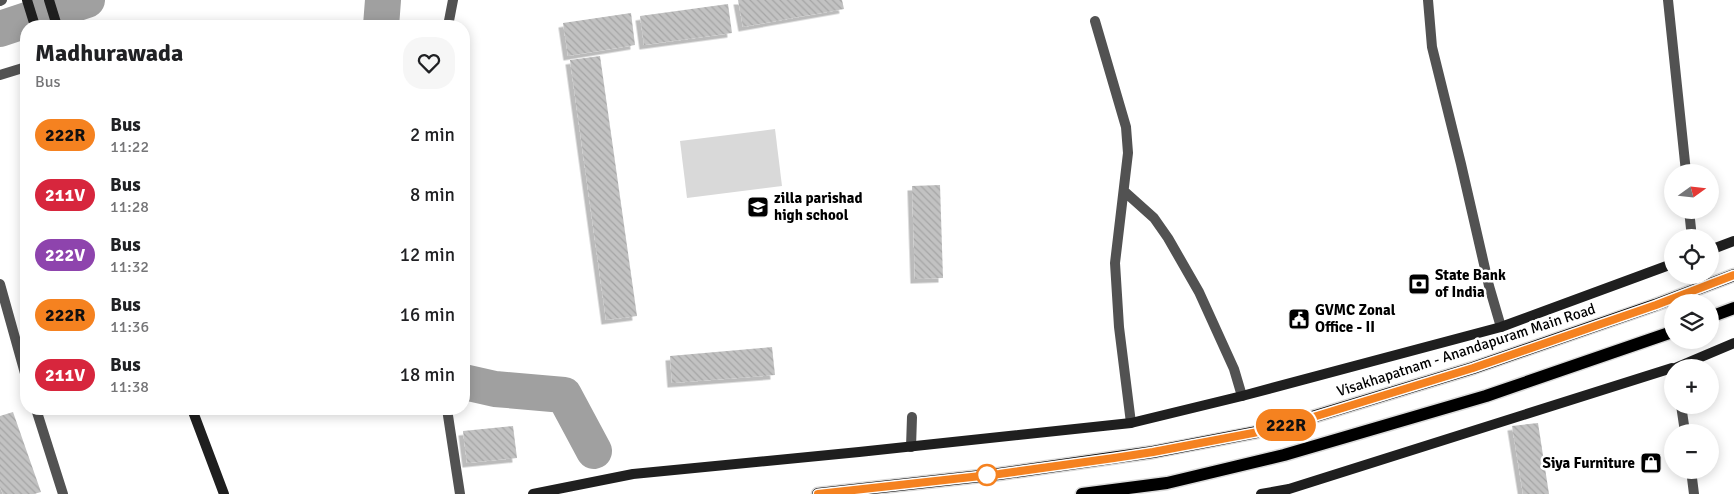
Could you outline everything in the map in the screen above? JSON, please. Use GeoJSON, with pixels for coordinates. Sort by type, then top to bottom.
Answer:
{"type":"FeatureCollection","features":[{"type":"Feature","properties":{"kind":"main road","name":"Visakhapatnam - Anandapuram Main Road"},"geometry":{"type":"LineString","coordinates":[[818,494],[999,474],[1114,458],[1274,429],[1473,368],[1656,305],[1734,275]]}},
{"type":"Feature","properties":{"kind":"main road"},"geometry":{"type":"LineString","coordinates":[[1719,314],[1734,308]]}},
{"type":"Feature","properties":{"kind":"main road"},"geometry":{"type":"LineString","coordinates":[[1082,494],[1167,483],[1284,455],[1486,396],[1664,335]]}},
{"type":"Feature","properties":{"kind":"street"},"geometry":{"type":"LineString","coordinates":[[49,0],[55,20]]}},
{"type":"Feature","properties":{"kind":"street"},"geometry":{"type":"LineString","coordinates":[[449,20],[453,0]]}},
{"type":"Feature","properties":{"kind":"street"},"geometry":{"type":"LineString","coordinates":[[1428,0],[1432,47],[1461,164],[1488,286],[1501,326]]}},
{"type":"Feature","properties":{"kind":"street"},"geometry":{"type":"LineString","coordinates":[[1668,0],[1685,164]]}},
{"type":"Feature","properties":{"kind":"street"},"geometry":{"type":"LineString","coordinates":[[28,2],[33,20]]}},
{"type":"Feature","properties":{"kind":"street"},"geometry":{"type":"LineString","coordinates":[[1095,21],[1126,127],[1128,153],[1125,192],[1115,263],[1118,327],[1131,423]]}},
{"type":"Feature","properties":{"kind":"street"},"geometry":{"type":"LineString","coordinates":[[0,75],[20,69]]}},
{"type":"Feature","properties":{"kind":"street"},"geometry":{"type":"LineString","coordinates":[[1125,192],[1154,218],[1199,292],[1234,369],[1242,396]]}},
{"type":"Feature","properties":{"kind":"street"},"geometry":{"type":"LineString","coordinates":[[1719,247],[1734,241]]}},
{"type":"Feature","properties":{"kind":"street"},"geometry":{"type":"LineString","coordinates":[[533,494],[633,474],[1131,423],[1242,396],[1501,326],[1664,267]]}},
{"type":"Feature","properties":{"kind":"street"},"geometry":{"type":"LineString","coordinates":[[0,284],[20,356]]}},
{"type":"Feature","properties":{"kind":"street"},"geometry":{"type":"LineString","coordinates":[[1696,359],[1734,343]]}},
{"type":"Feature","properties":{"kind":"street"},"geometry":{"type":"LineString","coordinates":[[1260,494],[1289,489],[1664,371]]}},
{"type":"Feature","properties":{"kind":"street"},"geometry":{"type":"LineString","coordinates":[[38,415],[63,494]]}},
{"type":"Feature","properties":{"kind":"street"},"geometry":{"type":"LineString","coordinates":[[194,415],[224,494]]}},
{"type":"Feature","properties":{"kind":"street"},"geometry":{"type":"LineString","coordinates":[[448,415],[460,494]]}},
{"type":"Feature","properties":{"kind":"street"},"geometry":{"type":"LineString","coordinates":[[911,447],[912,417]]}},
{"type":"Feature","properties":{"kind":"street"},"geometry":{"type":"LineString","coordinates":[[1692,479],[1694,494]]}},
{"type":"Feature","properties":{"kind":"shaded area"},"geometry":{"type":"Polygon","coordinates":[[[775,129],[782,186],[687,198],[680,141],[775,129]]]}},
{"type":"Feature","properties":{"kind":"building"},"geometry":{"type":"Polygon","coordinates":[[[738,0],[842,0],[844,9],[743,27],[738,0]]]}},
{"type":"Feature","properties":{"kind":"building"},"geometry":{"type":"Polygon","coordinates":[[[728,4],[732,33],[644,45],[640,16],[728,4]]]}},
{"type":"Feature","properties":{"kind":"building"},"geometry":{"type":"Polygon","coordinates":[[[631,13],[635,45],[568,56],[563,23],[631,13]]]}},
{"type":"Feature","properties":{"kind":"building"},"geometry":{"type":"Polygon","coordinates":[[[600,56],[637,316],[606,320],[570,60],[600,56]]]}},
{"type":"Feature","properties":{"kind":"building"},"geometry":{"type":"Polygon","coordinates":[[[940,185],[943,278],[915,279],[912,186],[940,185]]]}},
{"type":"Feature","properties":{"kind":"building"},"geometry":{"type":"Polygon","coordinates":[[[772,347],[775,375],[672,383],[670,356],[772,347]]]}},
{"type":"Feature","properties":{"kind":"building"},"geometry":{"type":"Polygon","coordinates":[[[13,412],[41,492],[34,494],[3,494],[0,487],[0,416],[13,412]]]}},
{"type":"Feature","properties":{"kind":"building"},"geometry":{"type":"Polygon","coordinates":[[[1538,423],[1549,494],[1523,494],[1512,426],[1538,423]]]}},
{"type":"Feature","properties":{"kind":"building"},"geometry":{"type":"Polygon","coordinates":[[[513,426],[517,458],[467,463],[463,431],[513,426]]]}},
{"type":"Feature","properties":{"kind":"waterway"},"geometry":{"type":"LineString","coordinates":[[27,20],[87,0]]}},
{"type":"Feature","properties":{"kind":"waterway"},"geometry":{"type":"LineString","coordinates":[[381,20],[383,0]]}},
{"type":"Feature","properties":{"kind":"waterway"},"geometry":{"type":"LineString","coordinates":[[0,29],[20,22]]}},
{"type":"Feature","properties":{"kind":"waterway"},"geometry":{"type":"LineString","coordinates":[[470,383],[495,389],[564,395],[594,451]]}},
{"type":"Feature","properties":{"kind":"bus line","name":"222R"},"geometry":{"type":"LineString","coordinates":[[818,494],[999,474],[1114,458],[1274,429],[1473,368],[1656,305],[1734,275]]}},
{"type":"Feature","properties":{"kind":"place","name":"zilla parishad high school"},"geometry":{"type":"Point","coordinates":[758,207]}},
{"type":"Feature","properties":{"kind":"place","name":"State Bank of India"},"geometry":{"type":"Point","coordinates":[1419,284]}},
{"type":"Feature","properties":{"kind":"place","name":"GVMC Zonal Office - II"},"geometry":{"type":"Point","coordinates":[1299,319]}},
{"type":"Feature","properties":{"kind":"place","name":"Siya Furniture"},"geometry":{"type":"Point","coordinates":[1651,463]}}]}
